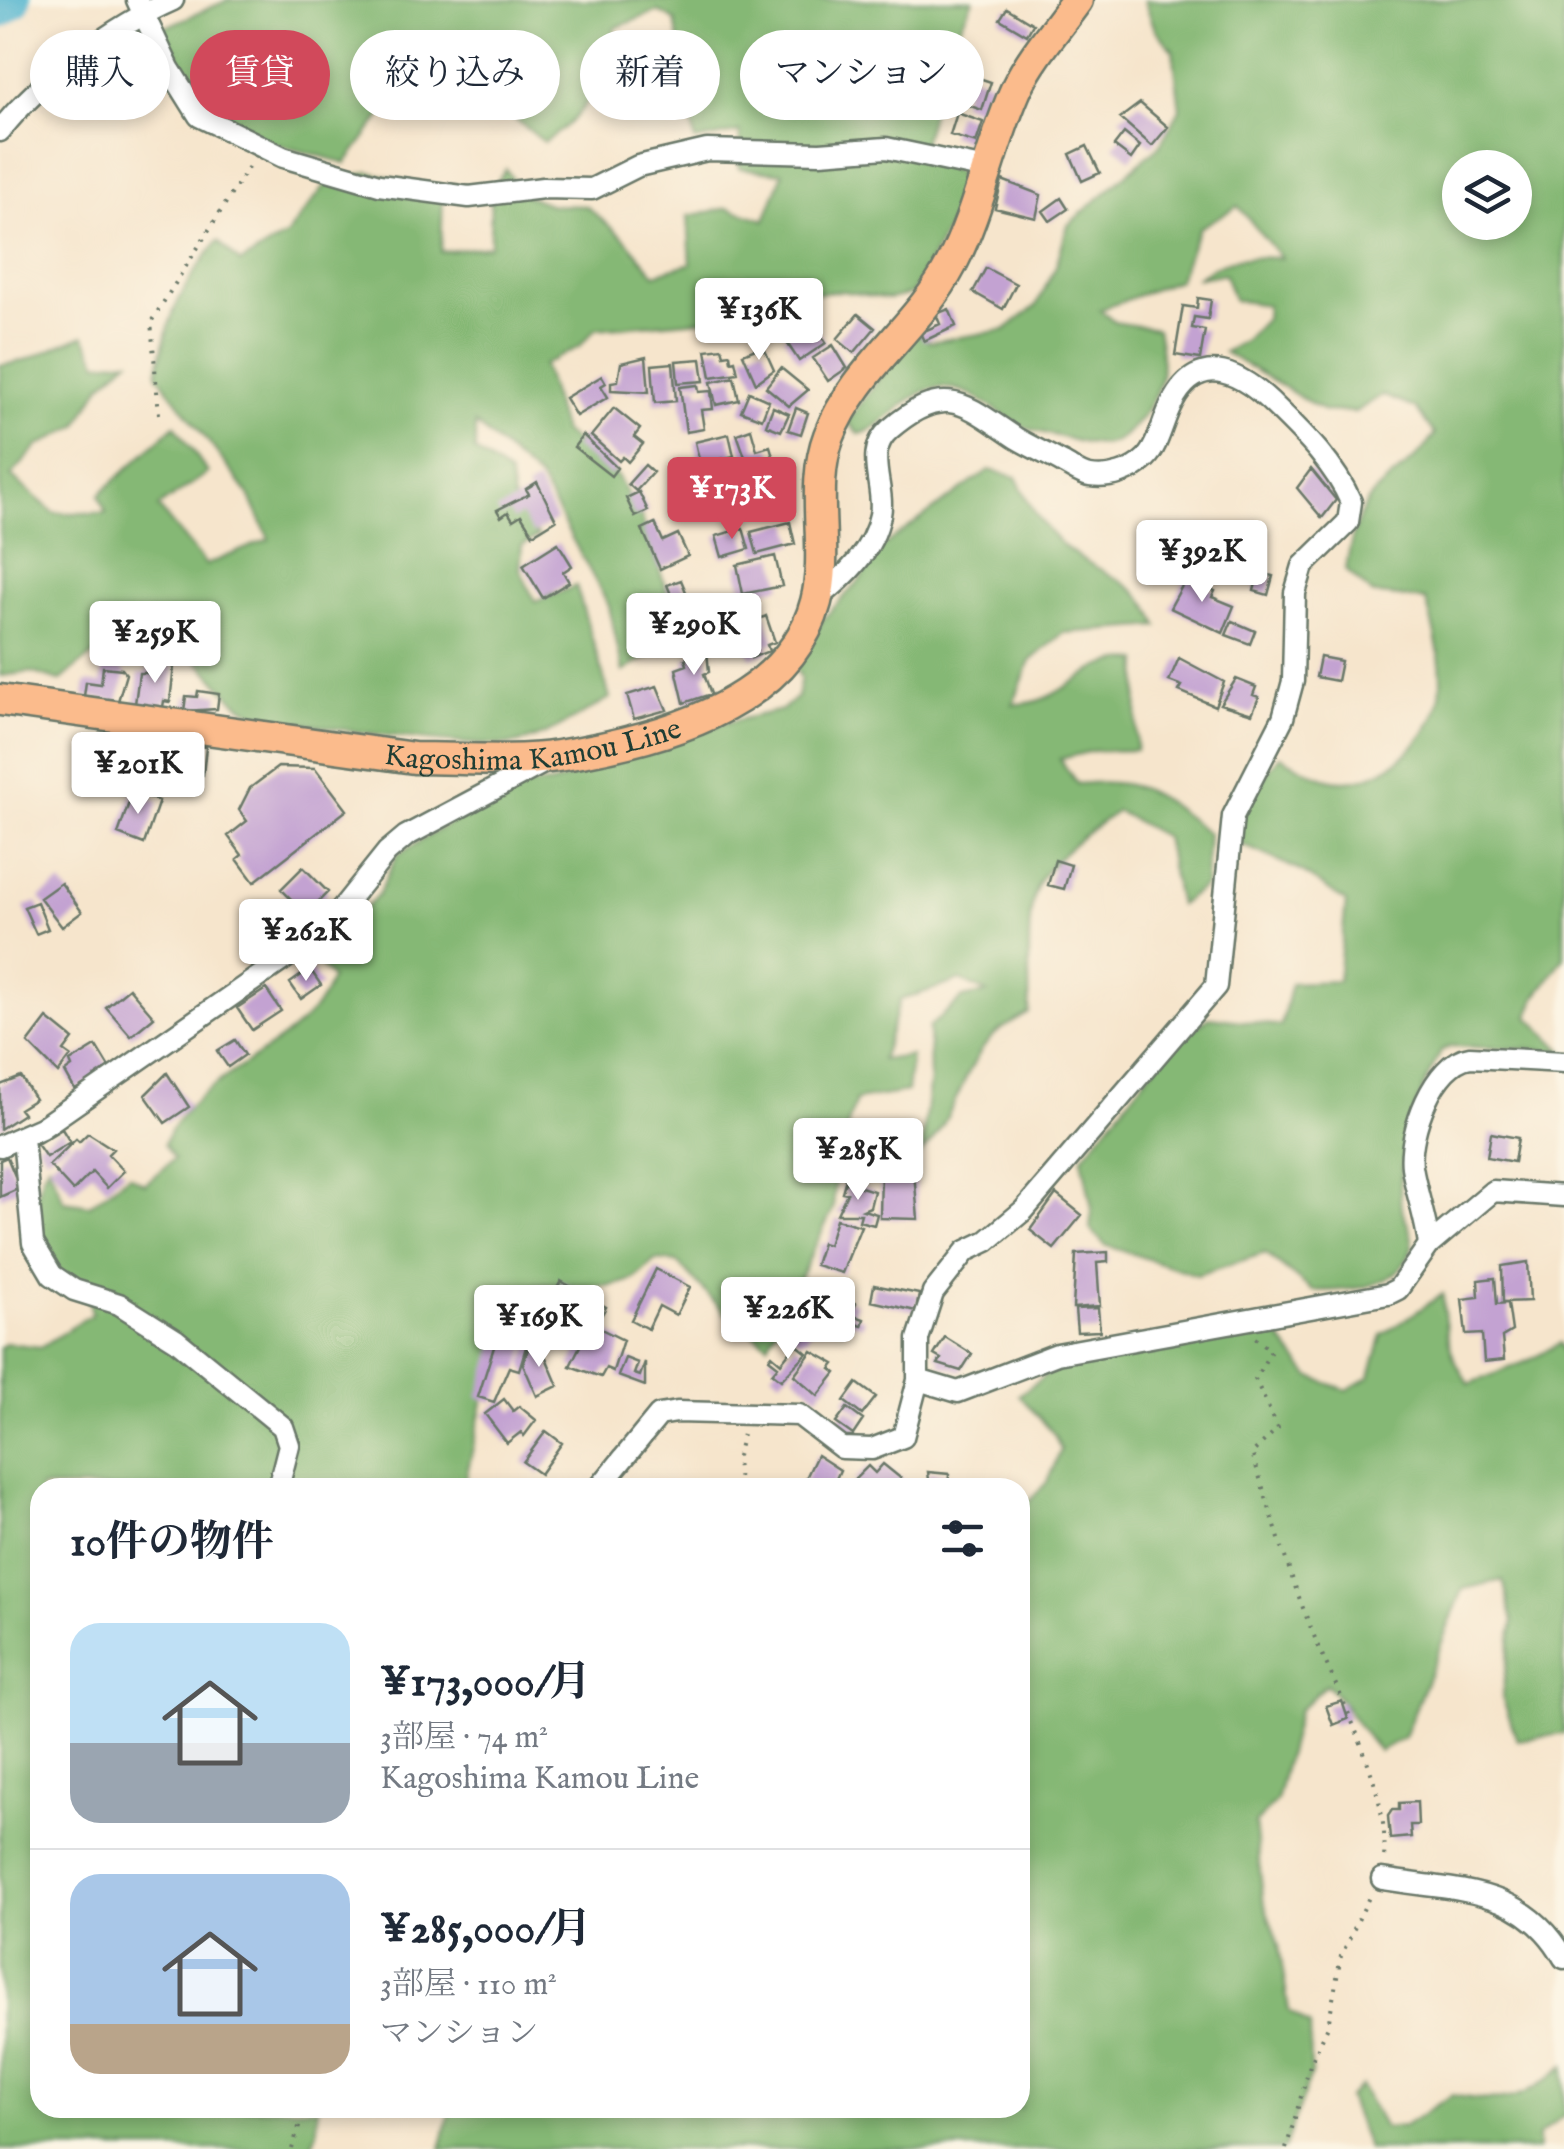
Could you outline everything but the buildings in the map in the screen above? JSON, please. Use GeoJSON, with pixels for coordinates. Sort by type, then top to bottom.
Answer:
{"type":"FeatureCollection","features":[{"type":"Feature","properties":{"kind":"main road","name":"Kagoshima Kamou Line"},"geometry":{"type":"LineString","coordinates":[[0,700],[414,758],[555,756],[676,725],[754,691],[800,639],[817,599],[822,462],[827,440],[860,376],[950,267],[1018,86],[1077,0]]}},
{"type":"Feature","properties":{"kind":"street"},"geometry":{"type":"LineString","coordinates":[[0,132],[20,104],[140,6],[172,0]]}},
{"type":"Feature","properties":{"kind":"street"},"geometry":{"type":"LineString","coordinates":[[140,6],[169,68],[199,116],[283,158],[379,185],[469,197],[543,188],[592,188],[638,166],[706,150],[820,153],[886,148],[986,169]]}},
{"type":"Feature","properties":{"kind":"street"},"geometry":{"type":"LineString","coordinates":[[607,1478],[659,1415],[799,1415],[842,1448],[872,1449],[903,1437],[918,1380],[918,1339],[933,1293],[966,1251],[987,1242],[1024,1210],[1216,986],[1233,816],[1283,718],[1293,681],[1295,593],[1303,566],[1348,522],[1352,502],[1322,457],[1247,378],[1216,370],[1191,380],[1174,398],[1148,456],[1124,474],[1089,476],[1015,437],[989,416],[958,400],[942,399],[887,431],[875,456],[881,511],[874,534],[842,579],[817,599]]}},
{"type":"Feature","properties":{"kind":"street"},"geometry":{"type":"LineString","coordinates":[[0,1146],[23,1138],[323,932],[386,852],[406,836],[555,756]]}},
{"type":"Feature","properties":{"kind":"street"},"geometry":{"type":"LineString","coordinates":[[1429,1244],[1412,1165],[1424,1109],[1438,1075],[1454,1059],[1470,1057],[1564,1062]]}},
{"type":"Feature","properties":{"kind":"street"},"geometry":{"type":"LineString","coordinates":[[23,1138],[33,1242],[52,1275],[74,1290],[119,1304],[176,1340],[284,1428],[289,1445],[281,1478]]}},
{"type":"Feature","properties":{"kind":"street"},"geometry":{"type":"LineString","coordinates":[[918,1380],[958,1392],[1056,1354],[1388,1294],[1398,1289],[1429,1244],[1493,1191],[1564,1196]]}},
{"type":"Feature","properties":{"kind":"street"},"geometry":{"type":"LineString","coordinates":[[1382,1879],[1514,1904],[1550,1932],[1564,1958]]}},
{"type":"Feature","properties":{"kind":"path"},"geometry":{"type":"LineString","coordinates":[[159,414],[151,322],[262,147]]}},
{"type":"Feature","properties":{"kind":"path"},"geometry":{"type":"LineString","coordinates":[[1254,1337],[1271,1351],[1254,1379],[1278,1428],[1252,1454],[1310,1622],[1373,1782],[1385,1848],[1382,1879],[1342,1956],[1328,2026],[1310,2065],[1286,2149]]}},
{"type":"Feature","properties":{"kind":"path"},"geometry":{"type":"LineString","coordinates":[[738,1478],[737,1456],[748,1415]]}},
{"type":"Feature","properties":{"kind":"path"},"geometry":{"type":"LineString","coordinates":[[292,2149],[302,2118]]}},
{"type":"Feature","properties":{"kind":"green space"},"geometry":{"type":"Polygon","coordinates":[[[228,0],[973,0],[959,30],[740,30],[740,120],[929,120],[922,147],[972,183],[912,294],[889,299],[842,291],[787,295],[759,315],[595,329],[579,347],[543,365],[563,432],[612,468],[641,516],[682,635],[623,672],[609,606],[540,480],[475,424],[475,451],[509,475],[513,499],[538,536],[522,546],[520,569],[535,602],[576,586],[610,698],[564,725],[514,744],[496,745],[338,729],[268,716],[239,704],[187,651],[162,639],[120,642],[94,655],[60,681],[31,672],[0,676],[0,365],[22,361],[84,336],[99,363],[129,360],[101,385],[77,426],[38,446],[11,476],[54,513],[106,513],[99,495],[175,425],[208,473],[158,507],[206,565],[269,539],[249,495],[157,374],[177,303],[218,241],[240,263],[286,236],[327,183],[369,172],[443,190],[441,252],[490,246],[491,189],[506,169],[522,194],[551,205],[586,206],[624,238],[655,274],[691,263],[688,216],[728,208],[765,220],[783,173],[739,168],[740,132],[695,141],[692,120],[720,120],[720,30],[677,30],[675,20],[658,11],[614,30],[580,30],[580,111],[544,142],[517,120],[560,120],[560,30],[350,30],[350,120],[378,120],[346,163],[260,140],[222,120],[330,120],[330,30],[190,30],[190,89],[170,64],[170,30],[159,30],[228,0]]]}},
{"type":"Feature","properties":{"kind":"green space"},"geometry":{"type":"Polygon","coordinates":[[[1144,0],[1564,0],[1564,957],[1535,999],[1529,1017],[1563,1051],[1453,1046],[1442,1050],[1417,1103],[1403,1157],[1400,1197],[1412,1248],[1401,1268],[1391,1276],[1353,1289],[1313,1291],[1265,1253],[1197,1275],[1105,1245],[1090,1228],[1092,1208],[1082,1158],[1174,1042],[1210,1017],[1281,1026],[1291,983],[1338,981],[1346,902],[1301,871],[1238,843],[1240,819],[1250,796],[1280,756],[1328,779],[1363,778],[1396,762],[1423,736],[1432,720],[1439,703],[1441,674],[1426,600],[1372,594],[1346,570],[1355,530],[1367,502],[1421,453],[1435,434],[1415,408],[1382,395],[1355,412],[1324,411],[1224,352],[1245,340],[1266,318],[1267,305],[1234,300],[1224,274],[1196,278],[1237,259],[1281,258],[1238,206],[1199,228],[1178,280],[1100,310],[1114,322],[1157,329],[1161,353],[1156,393],[1132,428],[1114,442],[1085,443],[1029,429],[981,400],[948,388],[915,396],[879,425],[859,434],[847,422],[914,331],[930,342],[1005,330],[1036,306],[1056,266],[1068,225],[1160,145],[1180,109],[1173,50],[1155,29],[1144,0]]]}},
{"type":"Feature","properties":{"kind":"green space"},"geometry":{"type":"Polygon","coordinates":[[[989,470],[1016,477],[1036,515],[1057,540],[1142,598],[1158,626],[1063,633],[1030,661],[1013,704],[1046,698],[1104,665],[1139,661],[1136,750],[1092,751],[1060,759],[1077,784],[1134,786],[1162,799],[1208,833],[1205,886],[1179,905],[1165,837],[1117,811],[1060,856],[1042,877],[1033,900],[1029,1013],[990,1039],[941,1127],[921,1153],[930,1079],[929,1027],[963,998],[987,993],[961,980],[900,1000],[881,1060],[911,1056],[907,1092],[856,1100],[837,1158],[833,1209],[768,1344],[728,1316],[677,1262],[655,1260],[634,1279],[615,1285],[536,1285],[507,1296],[466,1478],[30,1478],[30,2118],[317,2118],[317,2132],[310,2149],[0,2149],[0,1348],[6,1343],[41,1347],[92,1314],[87,1289],[57,1276],[40,1252],[35,1206],[48,1164],[64,1201],[90,1205],[129,1175],[145,1184],[174,1159],[164,1144],[199,1097],[300,1024],[319,1003],[331,978],[309,952],[349,926],[379,893],[397,855],[510,787],[551,784],[720,724],[782,710],[797,697],[801,678],[794,666],[822,620],[860,580],[876,551],[989,470]]]}},
{"type":"Feature","properties":{"kind":"green space"},"geometry":{"type":"Polygon","coordinates":[[[1443,1294],[1449,1341],[1469,1384],[1528,1361],[1560,1343],[1564,1352],[1564,1734],[1517,1740],[1502,1696],[1513,1622],[1503,1580],[1463,1589],[1404,1737],[1379,1751],[1326,1684],[1299,1710],[1276,1801],[1255,1824],[1263,1899],[1279,1946],[1289,2011],[1310,2026],[1311,2074],[1284,2149],[441,2149],[449,2118],[1030,2118],[1030,1500],[1047,1482],[1061,1450],[1054,1434],[1019,1395],[1053,1370],[1192,1337],[1272,1328],[1310,1377],[1347,1390],[1370,1377],[1382,1335],[1443,1294]]]}},
{"type":"Feature","properties":{"kind":"green space"},"geometry":{"type":"Polygon","coordinates":[[[1564,2066],[1564,2115],[1538,2136],[1538,2149],[1368,2149],[1348,2098],[1361,2086],[1384,2128],[1404,2126],[1452,2095],[1485,2100],[1512,2097],[1537,2087],[1564,2066]]]}},
{"type":"Feature","properties":{"kind":"waterway"},"geometry":{"type":"LineString","coordinates":[[0,9],[12,0]]}}]}
